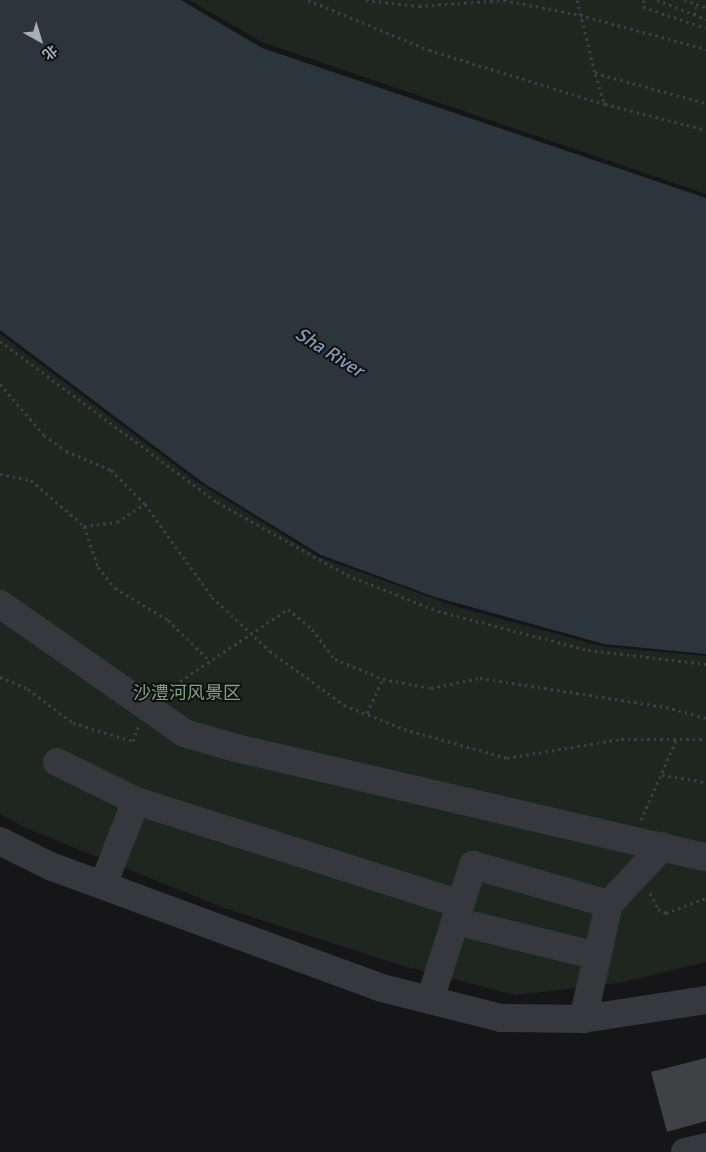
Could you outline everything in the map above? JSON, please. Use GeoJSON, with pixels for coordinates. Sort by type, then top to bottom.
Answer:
{"type":"FeatureCollection","features":[{"type":"Feature","properties":{"kind":"street"},"geometry":{"type":"LineString","coordinates":[[0,604],[184,733],[236,748],[633,839],[655,855],[706,857]]}},
{"type":"Feature","properties":{"kind":"street"},"geometry":{"type":"LineString","coordinates":[[57,762],[136,801],[458,912],[597,956]]}},
{"type":"Feature","properties":{"kind":"street"},"geometry":{"type":"LineString","coordinates":[[103,885],[136,801]]}},
{"type":"Feature","properties":{"kind":"street"},"geometry":{"type":"LineString","coordinates":[[0,842],[50,866],[382,988],[500,1018],[583,1018],[706,1000]]}},
{"type":"Feature","properties":{"kind":"street"},"geometry":{"type":"LineString","coordinates":[[583,1018],[609,904],[655,855]]}},
{"type":"Feature","properties":{"kind":"street"},"geometry":{"type":"LineString","coordinates":[[430,1000],[473,865],[609,904]]}},
{"type":"Feature","properties":{"kind":"street"},"geometry":{"type":"LineString","coordinates":[[685,1152],[706,1147]]}},
{"type":"Feature","properties":{"kind":"path"},"geometry":{"type":"LineString","coordinates":[[308,0],[429,50],[605,104],[706,130]]}},
{"type":"Feature","properties":{"kind":"path"},"geometry":{"type":"LineString","coordinates":[[366,0],[419,6],[504,0],[580,15],[706,49]]}},
{"type":"Feature","properties":{"kind":"path"},"geometry":{"type":"LineString","coordinates":[[577,0],[595,73],[605,104]]}},
{"type":"Feature","properties":{"kind":"path"},"geometry":{"type":"LineString","coordinates":[[644,0],[643,7],[706,28]]}},
{"type":"Feature","properties":{"kind":"path"},"geometry":{"type":"LineString","coordinates":[[657,0],[706,19]]}},
{"type":"Feature","properties":{"kind":"path"},"geometry":{"type":"LineString","coordinates":[[684,0],[706,7]]}},
{"type":"Feature","properties":{"kind":"path"},"geometry":{"type":"LineString","coordinates":[[694,15],[697,4]]}},
{"type":"Feature","properties":{"kind":"path"},"geometry":{"type":"LineString","coordinates":[[595,73],[706,103]]}},
{"type":"Feature","properties":{"kind":"path"},"geometry":{"type":"LineString","coordinates":[[0,341],[218,502],[347,575],[438,611],[588,650],[706,664]]}},
{"type":"Feature","properties":{"kind":"path"},"geometry":{"type":"LineString","coordinates":[[0,384],[44,435],[66,452],[111,470],[144,504],[212,597],[251,634],[344,705],[404,730],[507,758],[621,739],[706,739]]}},
{"type":"Feature","properties":{"kind":"path"},"geometry":{"type":"LineString","coordinates":[[0,474],[31,480],[84,526],[98,567],[115,588],[168,620],[210,661]]}},
{"type":"Feature","properties":{"kind":"path"},"geometry":{"type":"LineString","coordinates":[[84,526],[116,522],[144,504]]}},
{"type":"Feature","properties":{"kind":"path"},"geometry":{"type":"LineString","coordinates":[[0,677],[28,689],[73,723],[133,741],[145,705],[288,610],[312,629],[335,659],[383,679],[431,688],[480,678],[666,707],[706,718]]}},
{"type":"Feature","properties":{"kind":"path"},"geometry":{"type":"LineString","coordinates":[[367,713],[383,679]]}},
{"type":"Feature","properties":{"kind":"path"},"geometry":{"type":"LineString","coordinates":[[633,839],[677,738]]}},
{"type":"Feature","properties":{"kind":"path"},"geometry":{"type":"LineString","coordinates":[[662,775],[706,782]]}},
{"type":"Feature","properties":{"kind":"path"},"geometry":{"type":"LineString","coordinates":[[655,855],[649,889],[658,909],[666,912],[706,898]]}},
{"type":"Feature","properties":{"kind":"green space"},"geometry":{"type":"Polygon","coordinates":[[[189,0],[706,0],[706,194],[262,42],[189,0]]]}},
{"type":"Feature","properties":{"kind":"green space","name":"沙澧河风景区"},"geometry":{"type":"Polygon","coordinates":[[[0,334],[199,483],[319,557],[457,607],[605,647],[706,656],[706,962],[619,983],[515,995],[400,965],[227,909],[28,829],[0,814],[0,334]]]}},
{"type":"Feature","properties":{"kind":"water","name":"Sha River"},"geometry":{"type":"Polygon","coordinates":[[[0,0],[181,0],[262,48],[706,198],[706,654],[604,644],[435,597],[321,555],[202,482],[0,330],[0,0]]]}},
{"type":"Feature","properties":{"kind":"building"},"geometry":{"type":"Polygon","coordinates":[[[706,1058],[706,1121],[667,1132],[651,1072],[706,1058]]]}}]}
